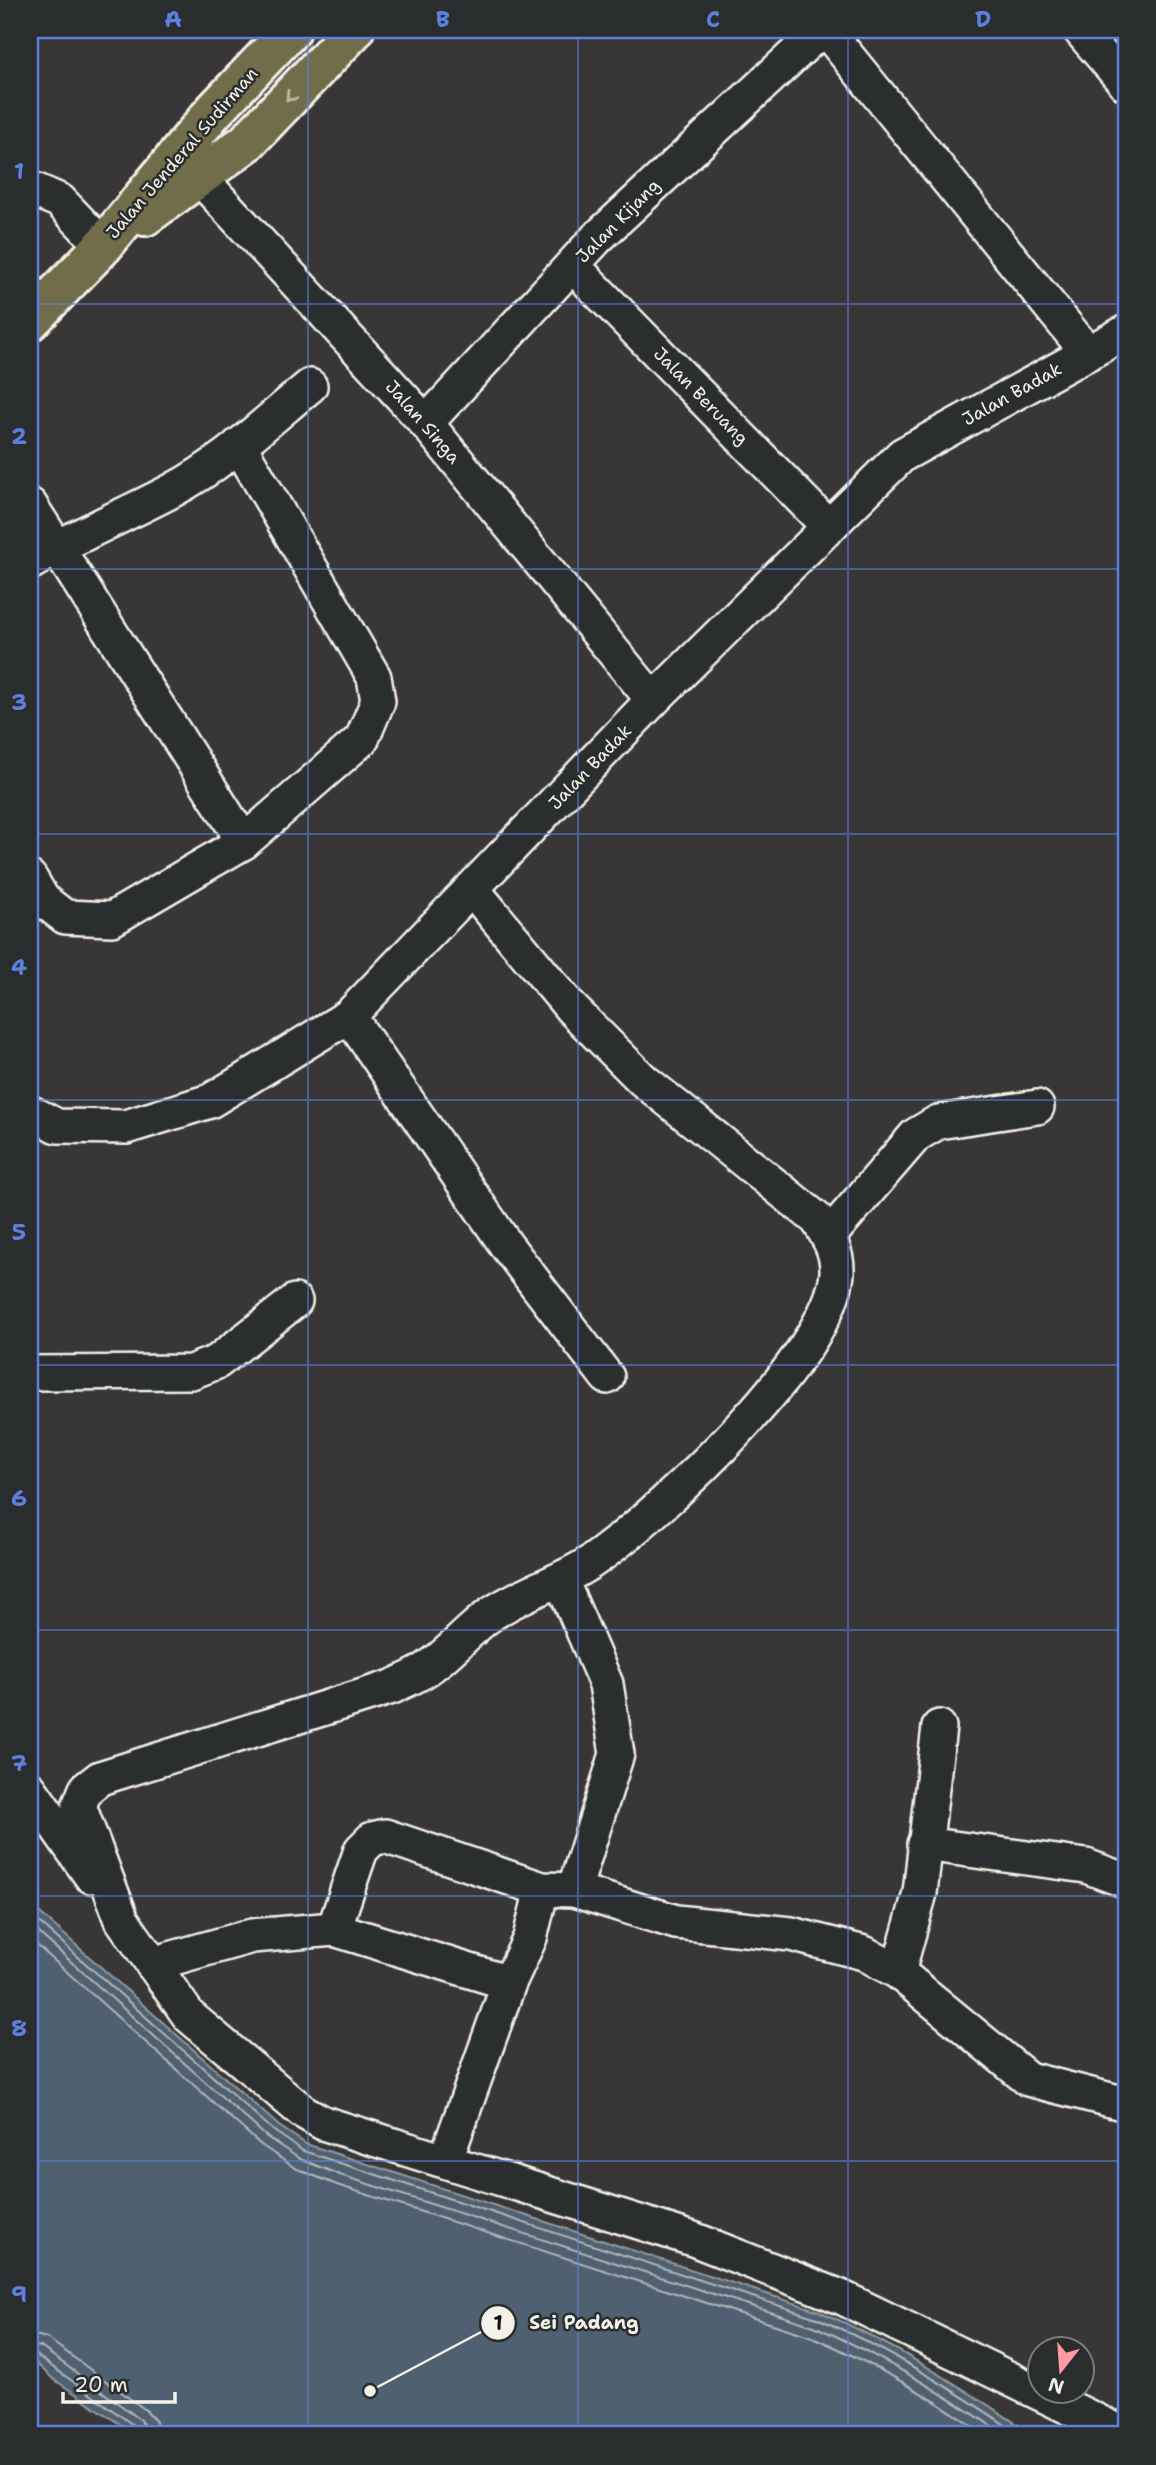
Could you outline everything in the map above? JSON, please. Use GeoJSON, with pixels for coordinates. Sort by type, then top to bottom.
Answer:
{"type":"FeatureCollection","features":[{"type":"Feature","properties":{"kind":"main road","name":"Jalan Jenderal Sudirman"},"geometry":{"type":"LineString","coordinates":[[30,321],[103,246],[187,169],[246,144],[354,30]]}},
{"type":"Feature","properties":{"kind":"main road","name":"Jalan Jenderal Sudirman"},"geometry":{"type":"LineString","coordinates":[[187,169],[213,112],[288,31]]}},
{"type":"Feature","properties":{"kind":"street","name":"Jalan Kijang"},"geometry":{"type":"LineString","coordinates":[[426,423],[597,238],[823,30],[1088,353]]}},
{"type":"Feature","properties":{"kind":"street"},"geometry":{"type":"LineString","coordinates":[[1080,30],[1126,84]]}},
{"type":"Feature","properties":{"kind":"street"},"geometry":{"type":"LineString","coordinates":[[288,31],[328,57]]}},
{"type":"Feature","properties":{"kind":"street","name":"Jalan Singa"},"geometry":{"type":"LineString","coordinates":[[187,169],[426,423],[653,700]]}},
{"type":"Feature","properties":{"kind":"street"},"geometry":{"type":"LineString","coordinates":[[30,188],[60,201],[103,246]]}},
{"type":"Feature","properties":{"kind":"street","name":"Jalan Beruang"},"geometry":{"type":"LineString","coordinates":[[573,266],[828,527]]}},
{"type":"Feature","properties":{"kind":"street","name":"Jalan Badak"},"geometry":{"type":"LineString","coordinates":[[30,1112],[57,1126],[126,1127],[210,1101],[349,1016],[653,700],[902,455],[1126,332]]}},
{"type":"Feature","properties":{"kind":"street"},"geometry":{"type":"LineString","coordinates":[[43,555],[175,489],[239,445],[310,386]]}},
{"type":"Feature","properties":{"kind":"street"},"geometry":{"type":"LineString","coordinates":[[30,878],[43,900],[65,917],[112,919],[244,842],[362,739],[378,701],[374,677],[239,445]]}},
{"type":"Feature","properties":{"kind":"street"},"geometry":{"type":"LineString","coordinates":[[30,505],[43,555],[244,842]]}},
{"type":"Feature","properties":{"kind":"street"},"geometry":{"type":"LineString","coordinates":[[122,1920],[79,1806],[86,1789],[100,1777],[392,1687],[425,1670],[489,1615],[525,1593],[561,1580],[637,1526],[696,1473],[778,1384],[826,1315],[837,1272],[832,1243],[817,1219],[643,1080],[571,1008],[472,889]]}},
{"type":"Feature","properties":{"kind":"street"},"geometry":{"type":"LineString","coordinates":[[349,1016],[506,1245],[607,1377]]}},
{"type":"Feature","properties":{"kind":"street"},"geometry":{"type":"LineString","coordinates":[[828,1237],[916,1135],[938,1122],[1037,1107]]}},
{"type":"Feature","properties":{"kind":"street"},"geometry":{"type":"LineString","coordinates":[[30,1373],[191,1372],[217,1362],[295,1301]]}},
{"type":"Feature","properties":{"kind":"street"},"geometry":{"type":"LineString","coordinates":[[561,1580],[606,1684],[617,1754],[574,1890]]}},
{"type":"Feature","properties":{"kind":"street"},"geometry":{"type":"LineString","coordinates":[[898,1972],[920,1893],[939,1727]]}},
{"type":"Feature","properties":{"kind":"street"},"geometry":{"type":"LineString","coordinates":[[30,1789],[189,2016],[302,2111],[323,2123],[446,2159],[693,2239],[841,2297],[1126,2435]]}},
{"type":"Feature","properties":{"kind":"street"},"geometry":{"type":"LineString","coordinates":[[334,1929],[361,1850],[372,1839],[385,1836],[542,1889],[574,1890],[676,1922],[791,1934],[864,1953],[898,1972],[1028,2079],[1126,2104]]}},
{"type":"Feature","properties":{"kind":"street"},"geometry":{"type":"LineString","coordinates":[[924,1844],[1086,1866],[1126,1881]]}},
{"type":"Feature","properties":{"kind":"street"},"geometry":{"type":"LineString","coordinates":[[446,2159],[509,1983],[530,1938],[542,1889]]}},
{"type":"Feature","properties":{"kind":"street"},"geometry":{"type":"LineString","coordinates":[[152,1964],[252,1936],[334,1929],[509,1983]]}},
{"type":"Feature","properties":{"kind":"water"},"geometry":{"type":"Polygon","coordinates":[[[30,1904],[279,2126],[306,2144],[819,2311],[929,2368],[1033,2435],[136,2435],[52,2378],[30,2358],[30,1904]]]}},
{"type":"Feature","properties":{"kind":"place","name":"Sei Padang"},"geometry":{"type":"Point","coordinates":[370,2391]}}]}
